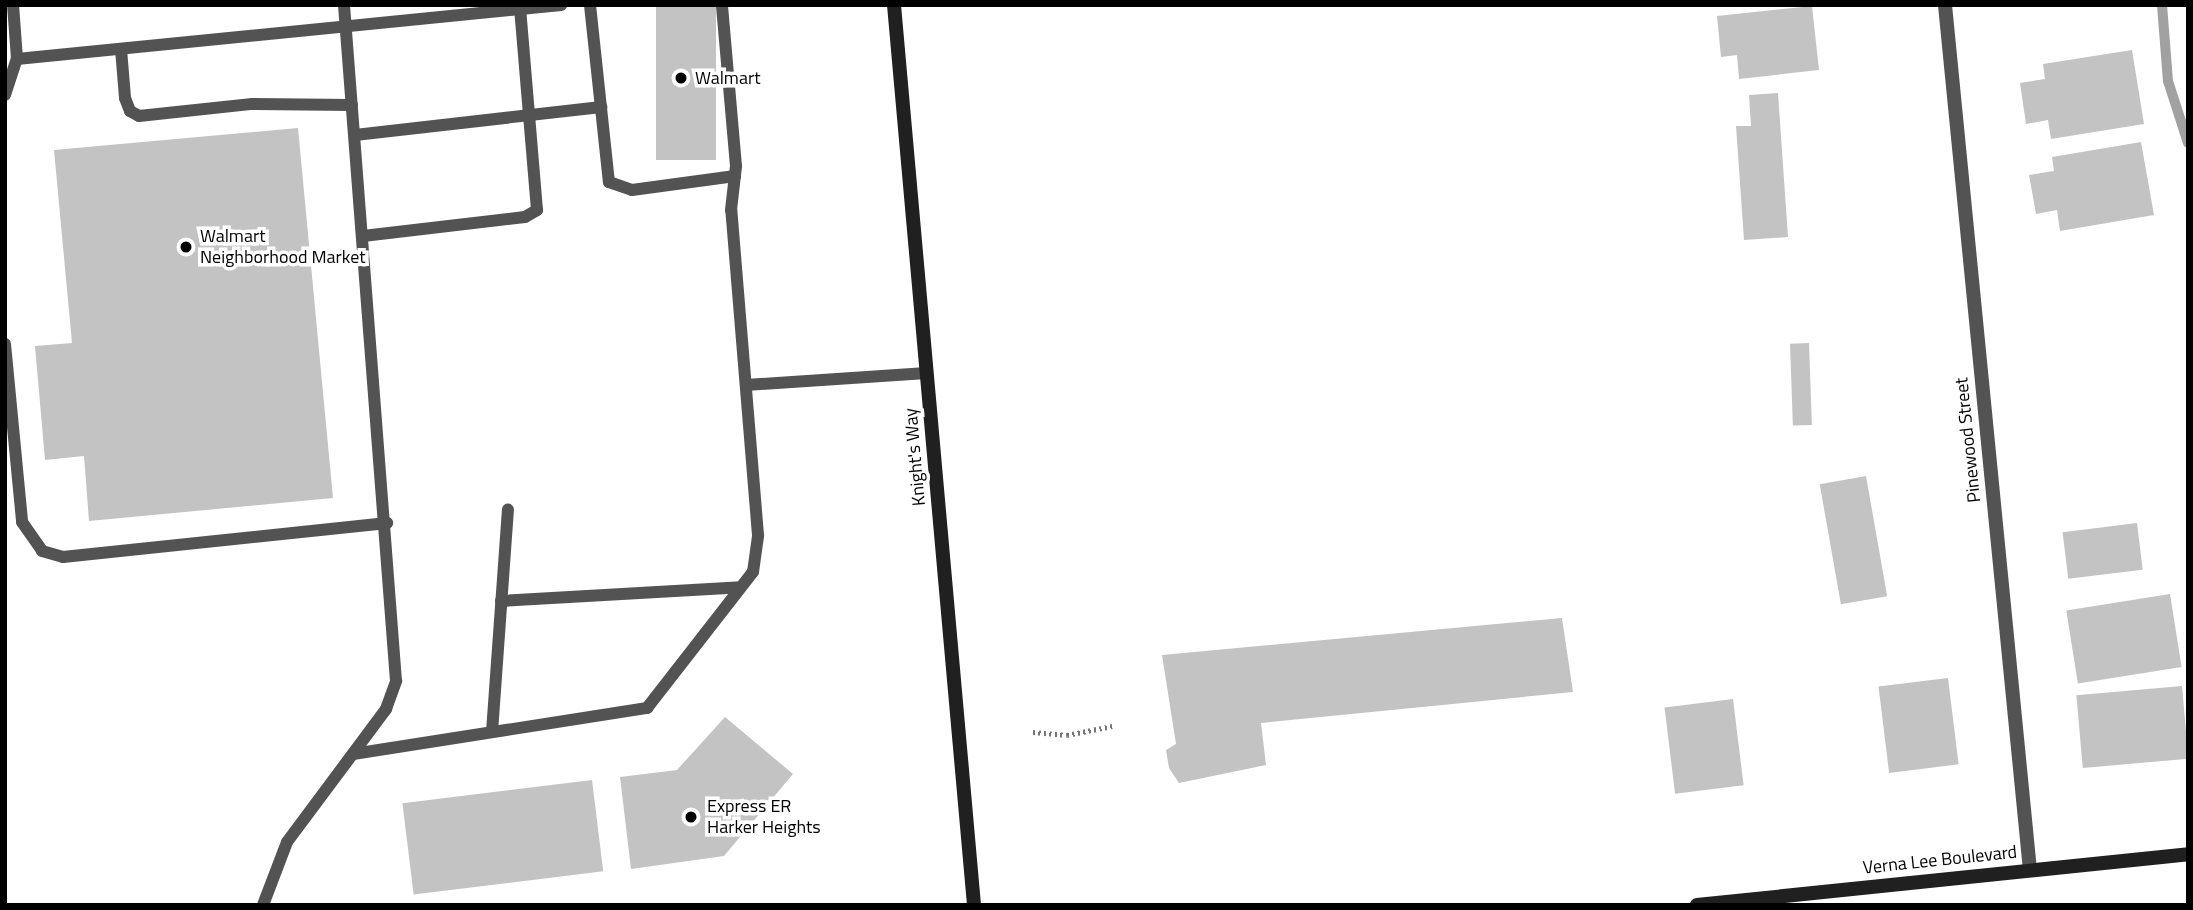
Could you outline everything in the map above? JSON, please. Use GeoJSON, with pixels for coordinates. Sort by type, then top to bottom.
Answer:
{"type":"FeatureCollection","features":[{"type":"Feature","properties":{"kind":"main road","name":"Knight's Way"},"geometry":{"type":"LineString","coordinates":[[894,5],[974,905]]}},
{"type":"Feature","properties":{"kind":"main road","name":"Verna Lee Boulevard"},"geometry":{"type":"LineString","coordinates":[[1697,905],[2188,854]]}},
{"type":"Feature","properties":{"kind":"street","name":"Pinewood Street"},"geometry":{"type":"LineString","coordinates":[[1945,5],[2030,870]]}},
{"type":"Feature","properties":{"kind":"lane"},"geometry":{"type":"LineString","coordinates":[[5,95],[17,59],[13,5]]}},
{"type":"Feature","properties":{"kind":"lane"},"geometry":{"type":"LineString","coordinates":[[263,905],[287,842],[386,709],[396,681],[387,523],[344,5]]}},
{"type":"Feature","properties":{"kind":"lane"},"geometry":{"type":"LineString","coordinates":[[17,59],[561,5]]}},
{"type":"Feature","properties":{"kind":"lane"},"geometry":{"type":"LineString","coordinates":[[590,5],[609,181],[632,190],[734,176]]}},
{"type":"Feature","properties":{"kind":"lane"},"geometry":{"type":"LineString","coordinates":[[354,754],[647,708],[753,572],[758,535],[732,210],[734,176],[722,5]]}},
{"type":"Feature","properties":{"kind":"lane"},"geometry":{"type":"LineString","coordinates":[[363,236],[525,217],[537,210],[520,9]]}},
{"type":"Feature","properties":{"kind":"lane"},"geometry":{"type":"LineString","coordinates":[[121,49],[125,98],[130,111],[139,116],[252,104],[352,104]]}},
{"type":"Feature","properties":{"kind":"lane"},"geometry":{"type":"LineString","coordinates":[[355,135],[601,107]]}},
{"type":"Feature","properties":{"kind":"lane"},"geometry":{"type":"LineString","coordinates":[[5,344],[22,522],[42,551],[63,557],[387,523]]}},
{"type":"Feature","properties":{"kind":"lane"},"geometry":{"type":"LineString","coordinates":[[746,386],[927,373]]}},
{"type":"Feature","properties":{"kind":"lane"},"geometry":{"type":"LineString","coordinates":[[492,732],[508,510]]}},
{"type":"Feature","properties":{"kind":"lane"},"geometry":{"type":"LineString","coordinates":[[501,601],[741,587]]}},
{"type":"Feature","properties":{"kind":"path"},"geometry":{"type":"LineString","coordinates":[[1034,732],[1067,735],[1112,726]]}},
{"type":"Feature","properties":{"kind":"building"},"geometry":{"type":"Polygon","coordinates":[[[656,5],[716,5],[716,160],[656,160],[656,5]]]}},
{"type":"Feature","properties":{"kind":"building"},"geometry":{"type":"Polygon","coordinates":[[[1812,6],[1819,70],[1739,79],[1737,55],[1721,57],[1717,16],[1812,6]]]}},
{"type":"Feature","properties":{"kind":"building"},"geometry":{"type":"Polygon","coordinates":[[[2132,50],[2144,124],[2051,139],[2048,120],[2026,124],[2020,83],[2045,79],[2043,64],[2132,50]]]}},
{"type":"Feature","properties":{"kind":"building"},"geometry":{"type":"Polygon","coordinates":[[[1778,93],[1788,237],[1744,240],[1736,126],[1751,126],[1749,95],[1778,93]]]}},
{"type":"Feature","properties":{"kind":"building","name":"Walmart Neighborhood Market"},"geometry":{"type":"Polygon","coordinates":[[[298,128],[333,498],[89,521],[84,456],[45,460],[35,346],[72,343],[54,150],[298,128]]]}},
{"type":"Feature","properties":{"kind":"building"},"geometry":{"type":"Polygon","coordinates":[[[2141,142],[2154,215],[2060,231],[2057,210],[2036,214],[2029,175],[2054,171],[2052,157],[2141,142]]]}},
{"type":"Feature","properties":{"kind":"building"},"geometry":{"type":"Polygon","coordinates":[[[1809,343],[1812,425],[1793,426],[1790,344],[1809,343]]]}},
{"type":"Feature","properties":{"kind":"building"},"geometry":{"type":"Polygon","coordinates":[[[1866,476],[1887,596],[1841,604],[1820,484],[1866,476]]]}},
{"type":"Feature","properties":{"kind":"building"},"geometry":{"type":"Polygon","coordinates":[[[2137,523],[2143,570],[2068,579],[2063,532],[2137,523]]]}},
{"type":"Feature","properties":{"kind":"building"},"geometry":{"type":"Polygon","coordinates":[[[2170,594],[2182,667],[2078,684],[2066,610],[2170,594]]]}},
{"type":"Feature","properties":{"kind":"building"},"geometry":{"type":"Polygon","coordinates":[[[1562,618],[1573,692],[1261,723],[1266,765],[1179,783],[1169,768],[1166,750],[1176,744],[1162,655],[1562,618]]]}},
{"type":"Feature","properties":{"kind":"building"},"geometry":{"type":"Polygon","coordinates":[[[1948,678],[1959,764],[1889,773],[1879,687],[1948,678]]]}},
{"type":"Feature","properties":{"kind":"building"},"geometry":{"type":"Polygon","coordinates":[[[2182,686],[2188,759],[2083,768],[2076,695],[2182,686]]]}},
{"type":"Feature","properties":{"kind":"building"},"geometry":{"type":"Polygon","coordinates":[[[1733,699],[1744,785],[1675,794],[1665,707],[1733,699]]]}},
{"type":"Feature","properties":{"kind":"building","name":"Express ER Harker Heights"},"geometry":{"type":"Polygon","coordinates":[[[725,717],[793,774],[724,856],[631,869],[620,777],[677,770],[725,717]]]}},
{"type":"Feature","properties":{"kind":"building"},"geometry":{"type":"Polygon","coordinates":[[[592,780],[603,871],[414,895],[402,803],[592,780]]]}},
{"type":"Feature","properties":{"kind":"waterway"},"geometry":{"type":"LineString","coordinates":[[2162,5],[2168,81],[2188,143]]}},
{"type":"Feature","properties":{"kind":"place","name":"Walmart"},"geometry":{"type":"Point","coordinates":[681,78]}},
{"type":"Feature","properties":{"kind":"place","name":"Walmart Neighborhood Market"},"geometry":{"type":"Point","coordinates":[186,247]}},
{"type":"Feature","properties":{"kind":"place","name":"Express ER Harker Heights"},"geometry":{"type":"Point","coordinates":[691,817]}}]}
